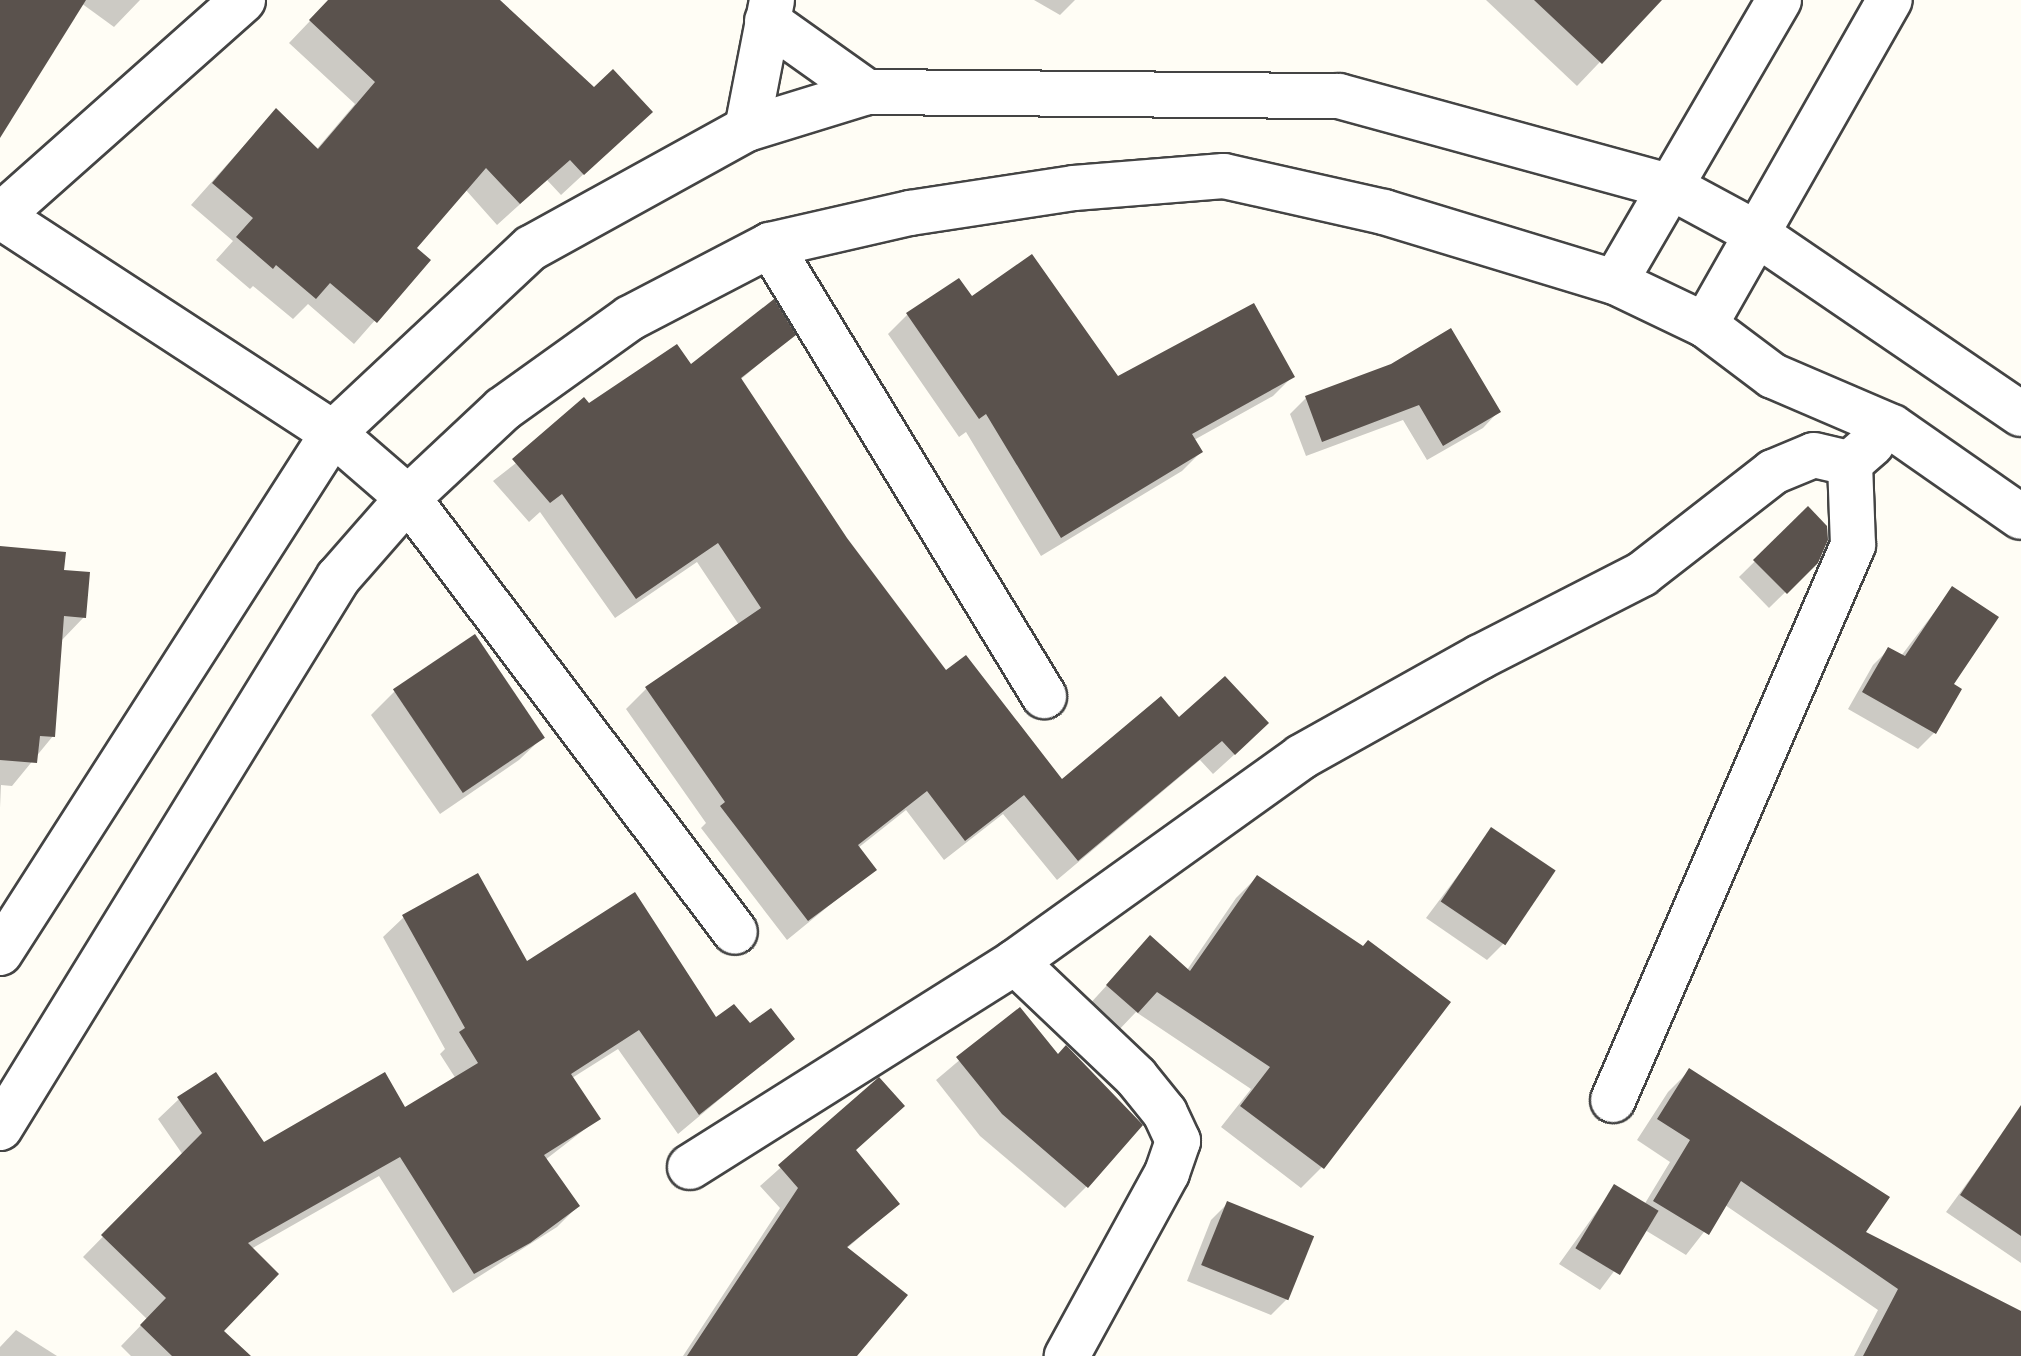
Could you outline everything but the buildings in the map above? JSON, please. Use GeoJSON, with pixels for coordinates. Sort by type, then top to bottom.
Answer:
{"type":"FeatureCollection","features":[{"type":"Feature","properties":{"kind":"street"},"geometry":{"type":"LineString","coordinates":[[243,0],[0,216],[333,433],[408,498],[735,932]]}},
{"type":"Feature","properties":{"kind":"street"},"geometry":{"type":"LineString","coordinates":[[1615,282],[1779,0]]}},
{"type":"Feature","properties":{"kind":"street"},"geometry":{"type":"LineString","coordinates":[[1705,325],[1754,232],[1890,0]]}},
{"type":"Feature","properties":{"kind":"street"},"geometry":{"type":"LineString","coordinates":[[747,129],[770,11],[867,92]]}},
{"type":"Feature","properties":{"kind":"street"},"geometry":{"type":"LineString","coordinates":[[0,953],[333,433],[531,248],[747,129],[867,92],[1339,96],[1669,186],[1754,232],[2021,414]]}},
{"type":"Feature","properties":{"kind":"street"},"geometry":{"type":"LineString","coordinates":[[0,1128],[338,578],[408,498],[503,409],[630,318],[770,245],[910,213],[1059,190],[1224,176],[1384,212],[1615,282],[1705,325],[1773,376],[1892,427],[2021,517]]}},
{"type":"Feature","properties":{"kind":"street"},"geometry":{"type":"LineString","coordinates":[[770,245],[1044,696]]}},
{"type":"Feature","properties":{"kind":"street"},"geometry":{"type":"LineString","coordinates":[[1850,463],[1892,427]]}},
{"type":"Feature","properties":{"kind":"street"},"geometry":{"type":"LineString","coordinates":[[690,1167],[1015,962],[1301,757],[1642,574],[1773,472],[1814,455],[1850,463]]}},
{"type":"Feature","properties":{"kind":"street"},"geometry":{"type":"LineString","coordinates":[[1613,1100],[1853,545],[1850,463]]}},
{"type":"Feature","properties":{"kind":"street"},"geometry":{"type":"LineString","coordinates":[[1015,962],[1136,1077],[1165,1113],[1178,1141],[1167,1173],[1067,1356]]}}]}
